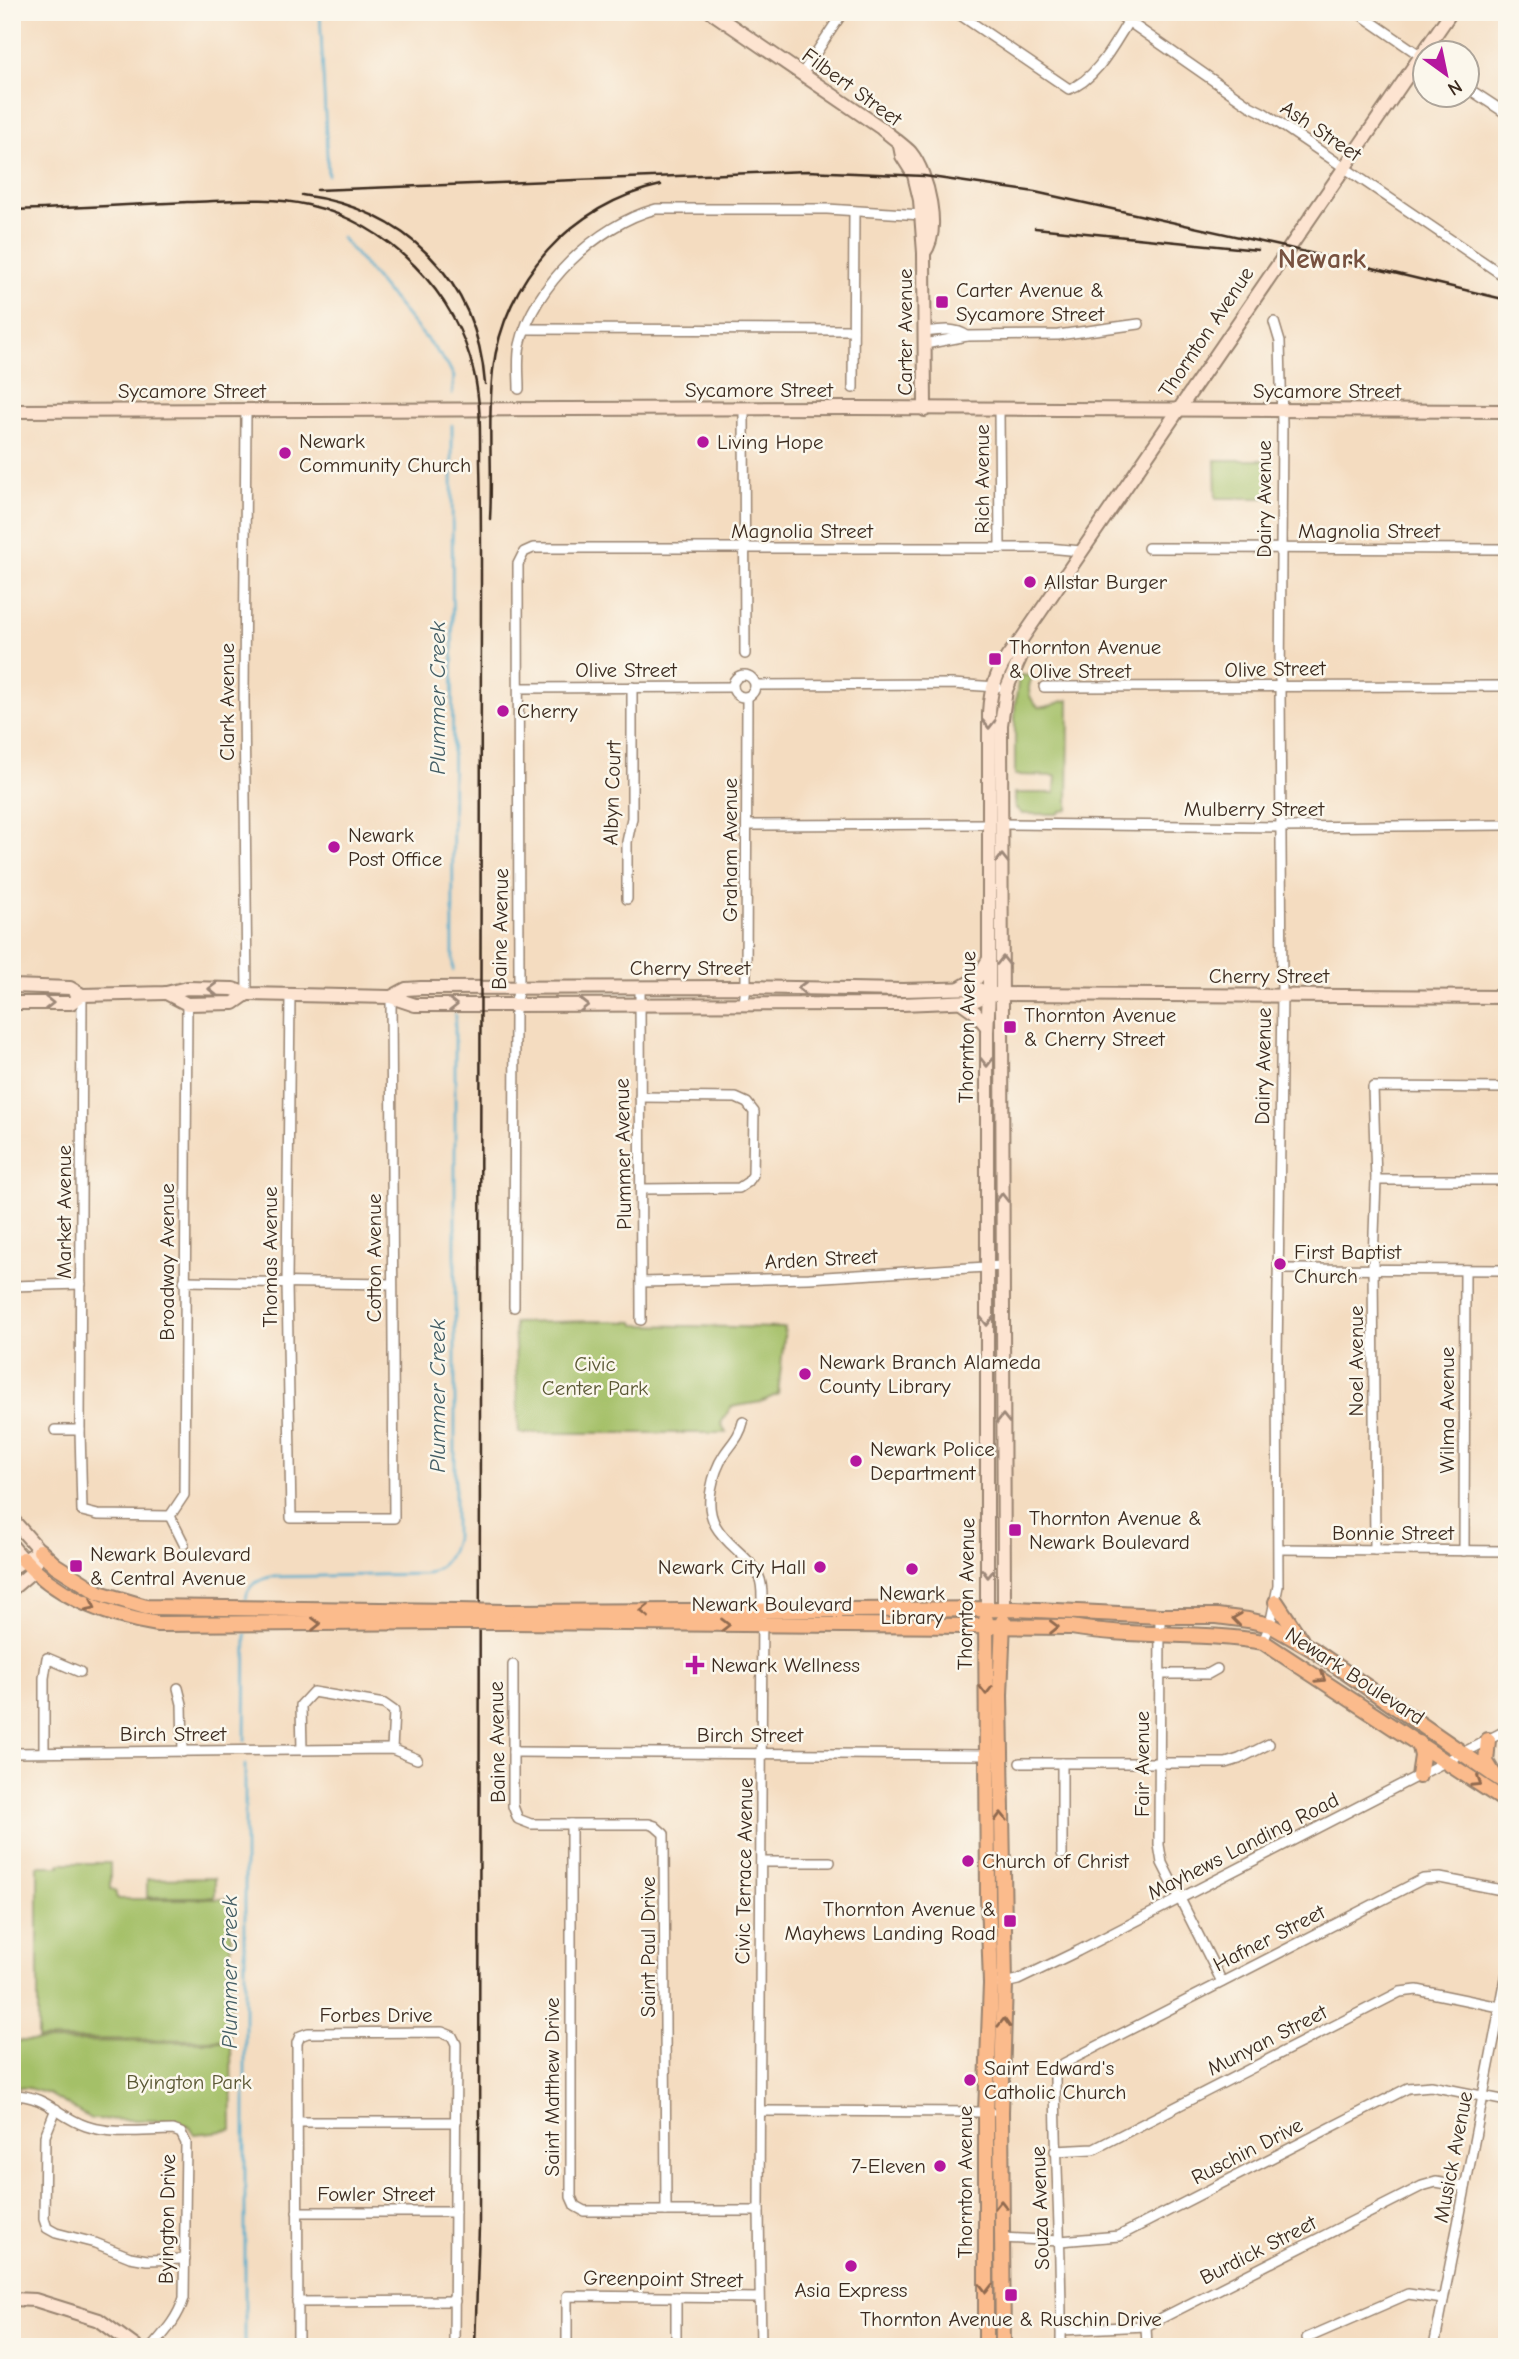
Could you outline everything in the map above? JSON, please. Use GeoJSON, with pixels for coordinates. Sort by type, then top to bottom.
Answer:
{"type":"FeatureCollection","features":[{"type":"Feature","properties":{"kind":"main road","name":"Newark Boulevard"},"geometry":{"type":"LineString","coordinates":[[40,1551],[55,1565],[99,1593],[146,1607],[457,1617]]}},
{"type":"Feature","properties":{"kind":"main road","name":"Newark Boulevard"},"geometry":{"type":"LineString","coordinates":[[18,1564],[93,1608],[132,1620],[158,1623],[762,1610],[1004,1609],[1217,1616],[1270,1625],[1304,1644],[1500,1780]]}},
{"type":"Feature","properties":{"kind":"main road"},"geometry":{"type":"LineString","coordinates":[[1276,1602],[1304,1644]]}},
{"type":"Feature","properties":{"kind":"main road","name":"Thornton Avenue"},"geometry":{"type":"LineString","coordinates":[[986,2347],[986,2112],[998,1984],[1004,1609]]}},
{"type":"Feature","properties":{"kind":"main road","name":"Thornton Avenue"},"geometry":{"type":"LineString","coordinates":[[987,1610],[987,1753],[998,1984],[1003,2347]]}},
{"type":"Feature","properties":{"kind":"main road","name":"Newark Boulevard"},"geometry":{"type":"LineString","coordinates":[[507,1617],[762,1625],[933,1624],[1003,1628],[1071,1627],[1100,1632],[1233,1637],[1263,1642],[1507,1802]]}},
{"type":"Feature","properties":{"kind":"main road"},"geometry":{"type":"LineString","coordinates":[[1488,1740],[1486,1762],[1500,1780]]}},
{"type":"Feature","properties":{"kind":"main road"},"geometry":{"type":"LineString","coordinates":[[1419,1743],[1422,1756],[1419,1776]]}},
{"type":"Feature","properties":{"kind":"street","name":"Filbert Street"},"geometry":{"type":"LineString","coordinates":[[710,12],[881,128],[900,146],[902,156],[919,176]]}},
{"type":"Feature","properties":{"kind":"street"},"geometry":{"type":"LineString","coordinates":[[802,74],[844,12]]}},
{"type":"Feature","properties":{"kind":"street"},"geometry":{"type":"LineString","coordinates":[[957,12],[1069,89],[1080,85],[1099,64],[1128,22]]}},
{"type":"Feature","properties":{"kind":"street","name":"Ash Street"},"geometry":{"type":"LineString","coordinates":[[1115,12],[1507,278]]}},
{"type":"Feature","properties":{"kind":"street"},"geometry":{"type":"LineString","coordinates":[[1357,12],[1410,48]]}},
{"type":"Feature","properties":{"kind":"street","name":"Thornton Avenue"},"geometry":{"type":"LineString","coordinates":[[1435,38],[1451,12]]}},
{"type":"Feature","properties":{"kind":"street","name":"Thornton Avenue"},"geometry":{"type":"LineString","coordinates":[[1004,1609],[1003,995],[989,699],[999,688],[1010,651],[1021,640],[1410,75]]}},
{"type":"Feature","properties":{"kind":"street"},"geometry":{"type":"LineString","coordinates":[[1480,96],[1507,114]]}},
{"type":"Feature","properties":{"kind":"street","name":"Carter Avenue"},"geometry":{"type":"LineString","coordinates":[[919,176],[924,253],[925,410]]}},
{"type":"Feature","properties":{"kind":"street","name":"Carter Avenue"},"geometry":{"type":"LineString","coordinates":[[919,176],[931,216],[931,245],[924,253]]}},
{"type":"Feature","properties":{"kind":"street"},"geometry":{"type":"LineString","coordinates":[[519,389],[519,347],[545,292],[572,258],[598,237],[648,211],[855,211],[922,215]]}},
{"type":"Feature","properties":{"kind":"street"},"geometry":{"type":"LineString","coordinates":[[853,388],[855,211]]}},
{"type":"Feature","properties":{"kind":"street","name":"Dairy Avenue"},"geometry":{"type":"LineString","coordinates":[[1263,1642],[1276,1602],[1279,1549],[1277,1357],[1282,995],[1281,410],[1280,342],[1274,322]]}},
{"type":"Feature","properties":{"kind":"street"},"geometry":{"type":"LineString","coordinates":[[925,338],[1058,335],[1139,324]]}},
{"type":"Feature","properties":{"kind":"street"},"geometry":{"type":"LineString","coordinates":[[526,329],[853,330]]}},
{"type":"Feature","properties":{"kind":"street","name":"Clark Avenue"},"geometry":{"type":"LineString","coordinates":[[246,410],[244,697],[247,994]]}},
{"type":"Feature","properties":{"kind":"street"},"geometry":{"type":"LineString","coordinates":[[744,410],[745,654]]}},
{"type":"Feature","properties":{"kind":"street","name":"Rich Avenue"},"geometry":{"type":"LineString","coordinates":[[999,410],[1000,548]]}},
{"type":"Feature","properties":{"kind":"street","name":"Sycamore Street"},"geometry":{"type":"LineString","coordinates":[[12,411],[1507,411]]}},
{"type":"Feature","properties":{"kind":"street","name":"Magnolia Street"},"geometry":{"type":"LineString","coordinates":[[524,552],[533,548],[1000,548],[1081,551]]}},
{"type":"Feature","properties":{"kind":"street","name":"Magnolia Street"},"geometry":{"type":"LineString","coordinates":[[1148,548],[1507,549]]}},
{"type":"Feature","properties":{"kind":"street","name":"Baine Avenue"},"geometry":{"type":"LineString","coordinates":[[514,1307],[515,1005],[519,988],[519,564],[524,552]]}},
{"type":"Feature","properties":{"kind":"street","name":"Olive Street"},"geometry":{"type":"LineString","coordinates":[[520,688],[733,687],[737,677],[744,674],[752,677],[756,685],[952,684],[999,688]]}},
{"type":"Feature","properties":{"kind":"street"},"geometry":{"type":"LineString","coordinates":[[733,687],[737,695],[747,698],[754,692],[756,685]]}},
{"type":"Feature","properties":{"kind":"street","name":"Olive Street"},"geometry":{"type":"LineString","coordinates":[[1044,687],[1507,686]]}},
{"type":"Feature","properties":{"kind":"street","name":"Albyn Court"},"geometry":{"type":"LineString","coordinates":[[627,899],[627,842],[632,818],[632,687]]}},
{"type":"Feature","properties":{"kind":"street","name":"Graham Avenue"},"geometry":{"type":"LineString","coordinates":[[744,1003],[748,825],[747,698]]}},
{"type":"Feature","properties":{"kind":"street","name":"Thornton Avenue"},"geometry":{"type":"LineString","coordinates":[[987,1610],[987,1027],[995,824]]}},
{"type":"Feature","properties":{"kind":"street","name":"Mulberry Street"},"geometry":{"type":"LineString","coordinates":[[748,825],[1507,825]]}},
{"type":"Feature","properties":{"kind":"street"},"geometry":{"type":"LineString","coordinates":[[987,1027],[960,995],[977,978],[989,959]]}},
{"type":"Feature","properties":{"kind":"street","name":"Cherry Street"},"geometry":{"type":"LineString","coordinates":[[12,986],[71,988],[82,995],[166,993],[187,988],[233,989],[247,994],[391,997],[415,1005],[744,1003],[960,995],[976,988],[989,994],[1003,995],[1507,996]]}},
{"type":"Feature","properties":{"kind":"street","name":"Cherry Street"},"geometry":{"type":"LineString","coordinates":[[391,997],[406,989],[746,987],[871,997]]}},
{"type":"Feature","properties":{"kind":"street","name":"Plummer Avenue"},"geometry":{"type":"LineString","coordinates":[[640,988],[641,1320]]}},
{"type":"Feature","properties":{"kind":"street","name":"Cherry Street"},"geometry":{"type":"LineString","coordinates":[[166,993],[187,1004],[234,1003],[247,994]]}},
{"type":"Feature","properties":{"kind":"street","name":"Cherry Street"},"geometry":{"type":"LineString","coordinates":[[12,1003],[71,1003],[82,995]]}},
{"type":"Feature","properties":{"kind":"street","name":"Market Avenue"},"geometry":{"type":"LineString","coordinates":[[82,995],[82,1511],[98,1515],[170,1516]]}},
{"type":"Feature","properties":{"kind":"street","name":"Thomas Avenue"},"geometry":{"type":"LineString","coordinates":[[290,995],[287,1283],[291,1518],[394,1518]]}},
{"type":"Feature","properties":{"kind":"street","name":"Cotton Avenue"},"geometry":{"type":"LineString","coordinates":[[391,997],[394,1518]]}},
{"type":"Feature","properties":{"kind":"street","name":"Broadway Avenue"},"geometry":{"type":"LineString","coordinates":[[170,1516],[184,1495],[187,1004]]}},
{"type":"Feature","properties":{"kind":"street","name":"Noel Avenue"},"geometry":{"type":"LineString","coordinates":[[1375,1550],[1373,1270],[1376,1180],[1373,1087],[1507,1088]]}},
{"type":"Feature","properties":{"kind":"street"},"geometry":{"type":"LineString","coordinates":[[640,1097],[737,1098],[747,1103],[754,1112],[753,1175],[748,1182],[739,1188],[641,1189]]}},
{"type":"Feature","properties":{"kind":"street"},"geometry":{"type":"LineString","coordinates":[[1376,1180],[1507,1180]]}},
{"type":"Feature","properties":{"kind":"street","name":"Arden Street"},"geometry":{"type":"LineString","coordinates":[[642,1282],[809,1278],[1002,1266]]}},
{"type":"Feature","properties":{"kind":"street"},"geometry":{"type":"LineString","coordinates":[[1280,1269],[1507,1270]]}},
{"type":"Feature","properties":{"kind":"street","name":"Wilma Avenue"},"geometry":{"type":"LineString","coordinates":[[1464,1550],[1465,1270]]}},
{"type":"Feature","properties":{"kind":"street"},"geometry":{"type":"LineString","coordinates":[[184,1281],[391,1284]]}},
{"type":"Feature","properties":{"kind":"street"},"geometry":{"type":"LineString","coordinates":[[12,1286],[81,1284]]}},
{"type":"Feature","properties":{"kind":"street","name":"Civic Terrace Avenue"},"geometry":{"type":"LineString","coordinates":[[743,1422],[740,1433],[719,1466],[710,1491],[717,1527],[726,1541],[760,1578],[762,1610],[759,2211],[761,2347]]}},
{"type":"Feature","properties":{"kind":"street"},"geometry":{"type":"LineString","coordinates":[[55,1430],[80,1430]]}},
{"type":"Feature","properties":{"kind":"street"},"geometry":{"type":"LineString","coordinates":[[170,1516],[184,1544]]}},
{"type":"Feature","properties":{"kind":"street"},"geometry":{"type":"LineString","coordinates":[[12,1519],[40,1551]]}},
{"type":"Feature","properties":{"kind":"street","name":"Newark Boulevard"},"geometry":{"type":"LineString","coordinates":[[12,1546],[18,1564]]}},
{"type":"Feature","properties":{"kind":"street","name":"Bonnie Street"},"geometry":{"type":"LineString","coordinates":[[1279,1549],[1507,1551]]}},
{"type":"Feature","properties":{"kind":"street"},"geometry":{"type":"LineString","coordinates":[[18,1564],[40,1551]]}},
{"type":"Feature","properties":{"kind":"street"},"geometry":{"type":"LineString","coordinates":[[12,1589],[33,1571],[40,1551]]}},
{"type":"Feature","properties":{"kind":"street","name":"Fair Avenue"},"geometry":{"type":"LineString","coordinates":[[1160,1616],[1159,1844],[1162,1863],[1222,1982]]}},
{"type":"Feature","properties":{"kind":"street"},"geometry":{"type":"LineString","coordinates":[[44,1752],[44,1678],[47,1658],[80,1672]]}},
{"type":"Feature","properties":{"kind":"street","name":"Baine Avenue"},"geometry":{"type":"LineString","coordinates":[[513,1665],[513,1806],[518,1819]]}},
{"type":"Feature","properties":{"kind":"street"},"geometry":{"type":"LineString","coordinates":[[1160,1674],[1208,1674],[1217,1669]]}},
{"type":"Feature","properties":{"kind":"street"},"geometry":{"type":"LineString","coordinates":[[178,1688],[183,1752]]}},
{"type":"Feature","properties":{"kind":"street"},"geometry":{"type":"LineString","coordinates":[[302,1750],[301,1705],[313,1692],[384,1704],[394,1711],[392,1749]]}},
{"type":"Feature","properties":{"kind":"street","name":"Mayhews Landing Road"},"geometry":{"type":"LineString","coordinates":[[998,1984],[1018,1980],[1060,1960],[1507,1730]]}},
{"type":"Feature","properties":{"kind":"street"},"geometry":{"type":"LineString","coordinates":[[1020,1763],[1226,1763],[1269,1744]]}},
{"type":"Feature","properties":{"kind":"street","name":"Birch Street"},"geometry":{"type":"LineString","coordinates":[[12,1752],[392,1749],[417,1759]]}},
{"type":"Feature","properties":{"kind":"street","name":"Birch Street"},"geometry":{"type":"LineString","coordinates":[[513,1752],[987,1753]]}},
{"type":"Feature","properties":{"kind":"street"},"geometry":{"type":"LineString","coordinates":[[987,1753],[1000,1765]]}},
{"type":"Feature","properties":{"kind":"street"},"geometry":{"type":"LineString","coordinates":[[1062,1763],[1062,1854]]}},
{"type":"Feature","properties":{"kind":"street","name":"Saint Paul Drive"},"geometry":{"type":"LineString","coordinates":[[518,1819],[531,1824],[649,1824],[664,1834],[666,2211]]}},
{"type":"Feature","properties":{"kind":"street","name":"Saint Matthew Drive"},"geometry":{"type":"LineString","coordinates":[[571,1824],[571,2197],[575,2206],[584,2211],[759,2211]]}},
{"type":"Feature","properties":{"kind":"street"},"geometry":{"type":"LineString","coordinates":[[761,1863],[830,1862]]}},
{"type":"Feature","properties":{"kind":"street","name":"Hafner Street"},"geometry":{"type":"LineString","coordinates":[[1055,2068],[1423,1879],[1440,1878],[1507,1891]]}},
{"type":"Feature","properties":{"kind":"street","name":"Musick Avenue"},"geometry":{"type":"LineString","coordinates":[[1434,2347],[1507,1973]]}},
{"type":"Feature","properties":{"kind":"street","name":"Munyan Street"},"geometry":{"type":"LineString","coordinates":[[1055,2151],[1094,2149],[1400,1992],[1417,1990],[1500,2007]]}},
{"type":"Feature","properties":{"kind":"street","name":"Forbes Drive"},"geometry":{"type":"LineString","coordinates":[[298,2347],[296,2043],[300,2036],[308,2033],[442,2032],[452,2036],[456,2044],[454,2347]]}},
{"type":"Feature","properties":{"kind":"street","name":"Souza Avenue"},"geometry":{"type":"LineString","coordinates":[[1055,2068],[1061,2347]]}},
{"type":"Feature","properties":{"kind":"street","name":"Ruschin Drive"},"geometry":{"type":"LineString","coordinates":[[1001,2238],[1060,2241],[1119,2236],[1408,2088],[1431,2086],[1507,2101]]}},
{"type":"Feature","properties":{"kind":"street","name":"Byington Drive"},"geometry":{"type":"LineString","coordinates":[[12,2095],[43,2100],[82,2125],[98,2130],[173,2130],[181,2133],[186,2143],[184,2298],[171,2326],[152,2347]]}},
{"type":"Feature","properties":{"kind":"street"},"geometry":{"type":"LineString","coordinates":[[56,2109],[45,2136],[44,2219],[47,2228],[130,2257],[146,2260],[185,2259]]}},
{"type":"Feature","properties":{"kind":"street"},"geometry":{"type":"LineString","coordinates":[[761,2110],[1001,2112]]}},
{"type":"Feature","properties":{"kind":"street"},"geometry":{"type":"LineString","coordinates":[[297,2122],[456,2122]]}},
{"type":"Feature","properties":{"kind":"street","name":"Burdick Street"},"geometry":{"type":"LineString","coordinates":[[1061,2330],[1146,2326],[1422,2186],[1436,2182],[1465,2187]]}},
{"type":"Feature","properties":{"kind":"street","name":"Fowler Street"},"geometry":{"type":"LineString","coordinates":[[297,2212],[455,2211]]}},
{"type":"Feature","properties":{"kind":"street"},"geometry":{"type":"LineString","coordinates":[[1307,2338],[1408,2294],[1443,2300]]}},
{"type":"Feature","properties":{"kind":"street","name":"Greenpoint Street"},"geometry":{"type":"LineString","coordinates":[[567,2347],[567,2296],[759,2298]]}},
{"type":"Feature","properties":{"kind":"street"},"geometry":{"type":"LineString","coordinates":[[676,2297],[676,2347]]}},
{"type":"Feature","properties":{"kind":"street"},"geometry":{"type":"LineString","coordinates":[[12,2299],[34,2300],[99,2320],[136,2347]]}},
{"type":"Feature","properties":{"kind":"street"},"geometry":{"type":"LineString","coordinates":[[298,2302],[455,2301]]}},
{"type":"Feature","properties":{"kind":"street"},"geometry":{"type":"LineString","coordinates":[[1146,2326],[1147,2347]]}},
{"type":"Feature","properties":{"kind":"green space"},"geometry":{"type":"Polygon","coordinates":[[[1215,460],[1272,460],[1271,498],[1216,498],[1215,460]]]}},
{"type":"Feature","properties":{"kind":"green space"},"geometry":{"type":"Polygon","coordinates":[[[1019,675],[1033,676],[1029,693],[1038,707],[1069,700],[1068,810],[1058,814],[1022,814],[1015,807],[1015,793],[1055,793],[1056,776],[1015,775],[1015,706],[1019,675]]]}},
{"type":"Feature","properties":{"kind":"green space","name":"Civic Center Park"},"geometry":{"type":"Polygon","coordinates":[[[634,1322],[635,1325],[785,1328],[778,1394],[761,1402],[731,1407],[721,1423],[726,1433],[519,1433],[514,1323],[634,1322]]]}},
{"type":"Feature","properties":{"kind":"green space"},"geometry":{"type":"Polygon","coordinates":[[[60,1863],[110,1863],[110,1889],[115,1890],[117,1899],[231,1899],[230,2040],[38,2039],[38,1866],[60,1866],[60,1863]]]}},
{"type":"Feature","properties":{"kind":"green space"},"geometry":{"type":"Polygon","coordinates":[[[215,1878],[215,1897],[147,1897],[147,1879],[215,1878]]]}},
{"type":"Feature","properties":{"kind":"green space","name":"Byington Park"},"geometry":{"type":"Polygon","coordinates":[[[12,2041],[231,2042],[232,2130],[194,2134],[190,2127],[175,2121],[91,2119],[49,2094],[12,2087],[12,2041]]]}},
{"type":"Feature","properties":{"kind":"waterway","name":"Plummer Creek"},"geometry":{"type":"LineString","coordinates":[[320,12],[328,175]]}},
{"type":"Feature","properties":{"kind":"waterway","name":"Plummer Creek"},"geometry":{"type":"LineString","coordinates":[[341,237],[448,365],[454,377],[452,394]]}},
{"type":"Feature","properties":{"kind":"waterway","name":"Plummer Creek"},"geometry":{"type":"LineString","coordinates":[[452,425],[453,970]]}},
{"type":"Feature","properties":{"kind":"waterway","name":"Plummer Creek"},"geometry":{"type":"LineString","coordinates":[[246,1599],[254,1584],[270,1577],[425,1574],[442,1565],[453,1545],[455,1014]]}},
{"type":"Feature","properties":{"kind":"waterway","name":"Plummer Creek"},"geometry":{"type":"LineString","coordinates":[[245,1741],[246,1634]]}},
{"type":"Feature","properties":{"kind":"waterway","name":"Plummer Creek"},"geometry":{"type":"LineString","coordinates":[[245,1765],[245,2347]]}},
{"type":"Feature","properties":{"kind":"railway"},"geometry":{"type":"LineString","coordinates":[[317,190],[807,171],[924,176],[1035,192],[1507,300]]}},
{"type":"Feature","properties":{"kind":"railway"},"geometry":{"type":"LineString","coordinates":[[490,519],[490,407],[493,370],[511,305],[548,250],[572,228],[599,209],[629,195],[661,185]]}},
{"type":"Feature","properties":{"kind":"railway"},"geometry":{"type":"LineString","coordinates":[[302,195],[339,203],[372,216],[403,233],[429,255],[450,281],[467,312],[479,346],[485,384]]}},
{"type":"Feature","properties":{"kind":"railway"},"geometry":{"type":"LineString","coordinates":[[12,210],[263,200],[293,202],[337,214],[391,245],[415,266],[435,289],[452,316],[474,373],[480,418],[481,559],[479,2227],[475,2347]]}},
{"type":"Feature","properties":{"kind":"railway"},"geometry":{"type":"LineString","coordinates":[[1035,228],[1258,250]]}},
{"type":"Feature","properties":{"kind":"place","name":"Carter Avenue & Sycamore Street"},"geometry":{"type":"Point","coordinates":[942,302]}},
{"type":"Feature","properties":{"kind":"place","name":"Living Hope"},"geometry":{"type":"Point","coordinates":[703,442]}},
{"type":"Feature","properties":{"kind":"place","name":"Newark Community Church"},"geometry":{"type":"Point","coordinates":[285,453]}},
{"type":"Feature","properties":{"kind":"place","name":"Allstar Burger"},"geometry":{"type":"Point","coordinates":[1030,582]}},
{"type":"Feature","properties":{"kind":"place","name":"Thornton Avenue & Olive Street"},"geometry":{"type":"Point","coordinates":[995,659]}},
{"type":"Feature","properties":{"kind":"place","name":"Cherry"},"geometry":{"type":"Point","coordinates":[503,711]}},
{"type":"Feature","properties":{"kind":"place","name":"Newark Post Office"},"geometry":{"type":"Point","coordinates":[334,847]}},
{"type":"Feature","properties":{"kind":"place","name":"Thornton Avenue & Cherry Street"},"geometry":{"type":"Point","coordinates":[1010,1027]}},
{"type":"Feature","properties":{"kind":"place","name":"First Baptist Church"},"geometry":{"type":"Point","coordinates":[1280,1264]}},
{"type":"Feature","properties":{"kind":"place","name":"Newark Branch Alameda County Library"},"geometry":{"type":"Point","coordinates":[805,1374]}},
{"type":"Feature","properties":{"kind":"place","name":"Newark Police Department"},"geometry":{"type":"Point","coordinates":[856,1461]}},
{"type":"Feature","properties":{"kind":"place","name":"Thornton Avenue & Newark Boulevard"},"geometry":{"type":"Point","coordinates":[1015,1530]}},
{"type":"Feature","properties":{"kind":"place","name":"Newark Boulevard & Central Avenue"},"geometry":{"type":"Point","coordinates":[76,1566]}},
{"type":"Feature","properties":{"kind":"place","name":"Newark City Hall"},"geometry":{"type":"Point","coordinates":[820,1567]}},
{"type":"Feature","properties":{"kind":"place","name":"Newark Library"},"geometry":{"type":"Point","coordinates":[912,1569]}},
{"type":"Feature","properties":{"kind":"place","name":"Newark Wellness"},"geometry":{"type":"Point","coordinates":[695,1665]}},
{"type":"Feature","properties":{"kind":"place","name":"Church of Christ"},"geometry":{"type":"Point","coordinates":[968,1861]}},
{"type":"Feature","properties":{"kind":"place","name":"Thornton Avenue & Mayhews Landing Road"},"geometry":{"type":"Point","coordinates":[1010,1921]}},
{"type":"Feature","properties":{"kind":"place","name":"Saint Edward's Catholic Church"},"geometry":{"type":"Point","coordinates":[970,2080]}},
{"type":"Feature","properties":{"kind":"place","name":"7-Eleven"},"geometry":{"type":"Point","coordinates":[940,2166]}},
{"type":"Feature","properties":{"kind":"place","name":"Asia Express"},"geometry":{"type":"Point","coordinates":[851,2266]}},
{"type":"Feature","properties":{"kind":"place","name":"Thornton Avenue & Ruschin Drive"},"geometry":{"type":"Point","coordinates":[1011,2295]}},
{"type":"Feature","properties":{"kind":"district","name":"Newark"},"geometry":{"type":"Point","coordinates":[1322,259]}}]}
